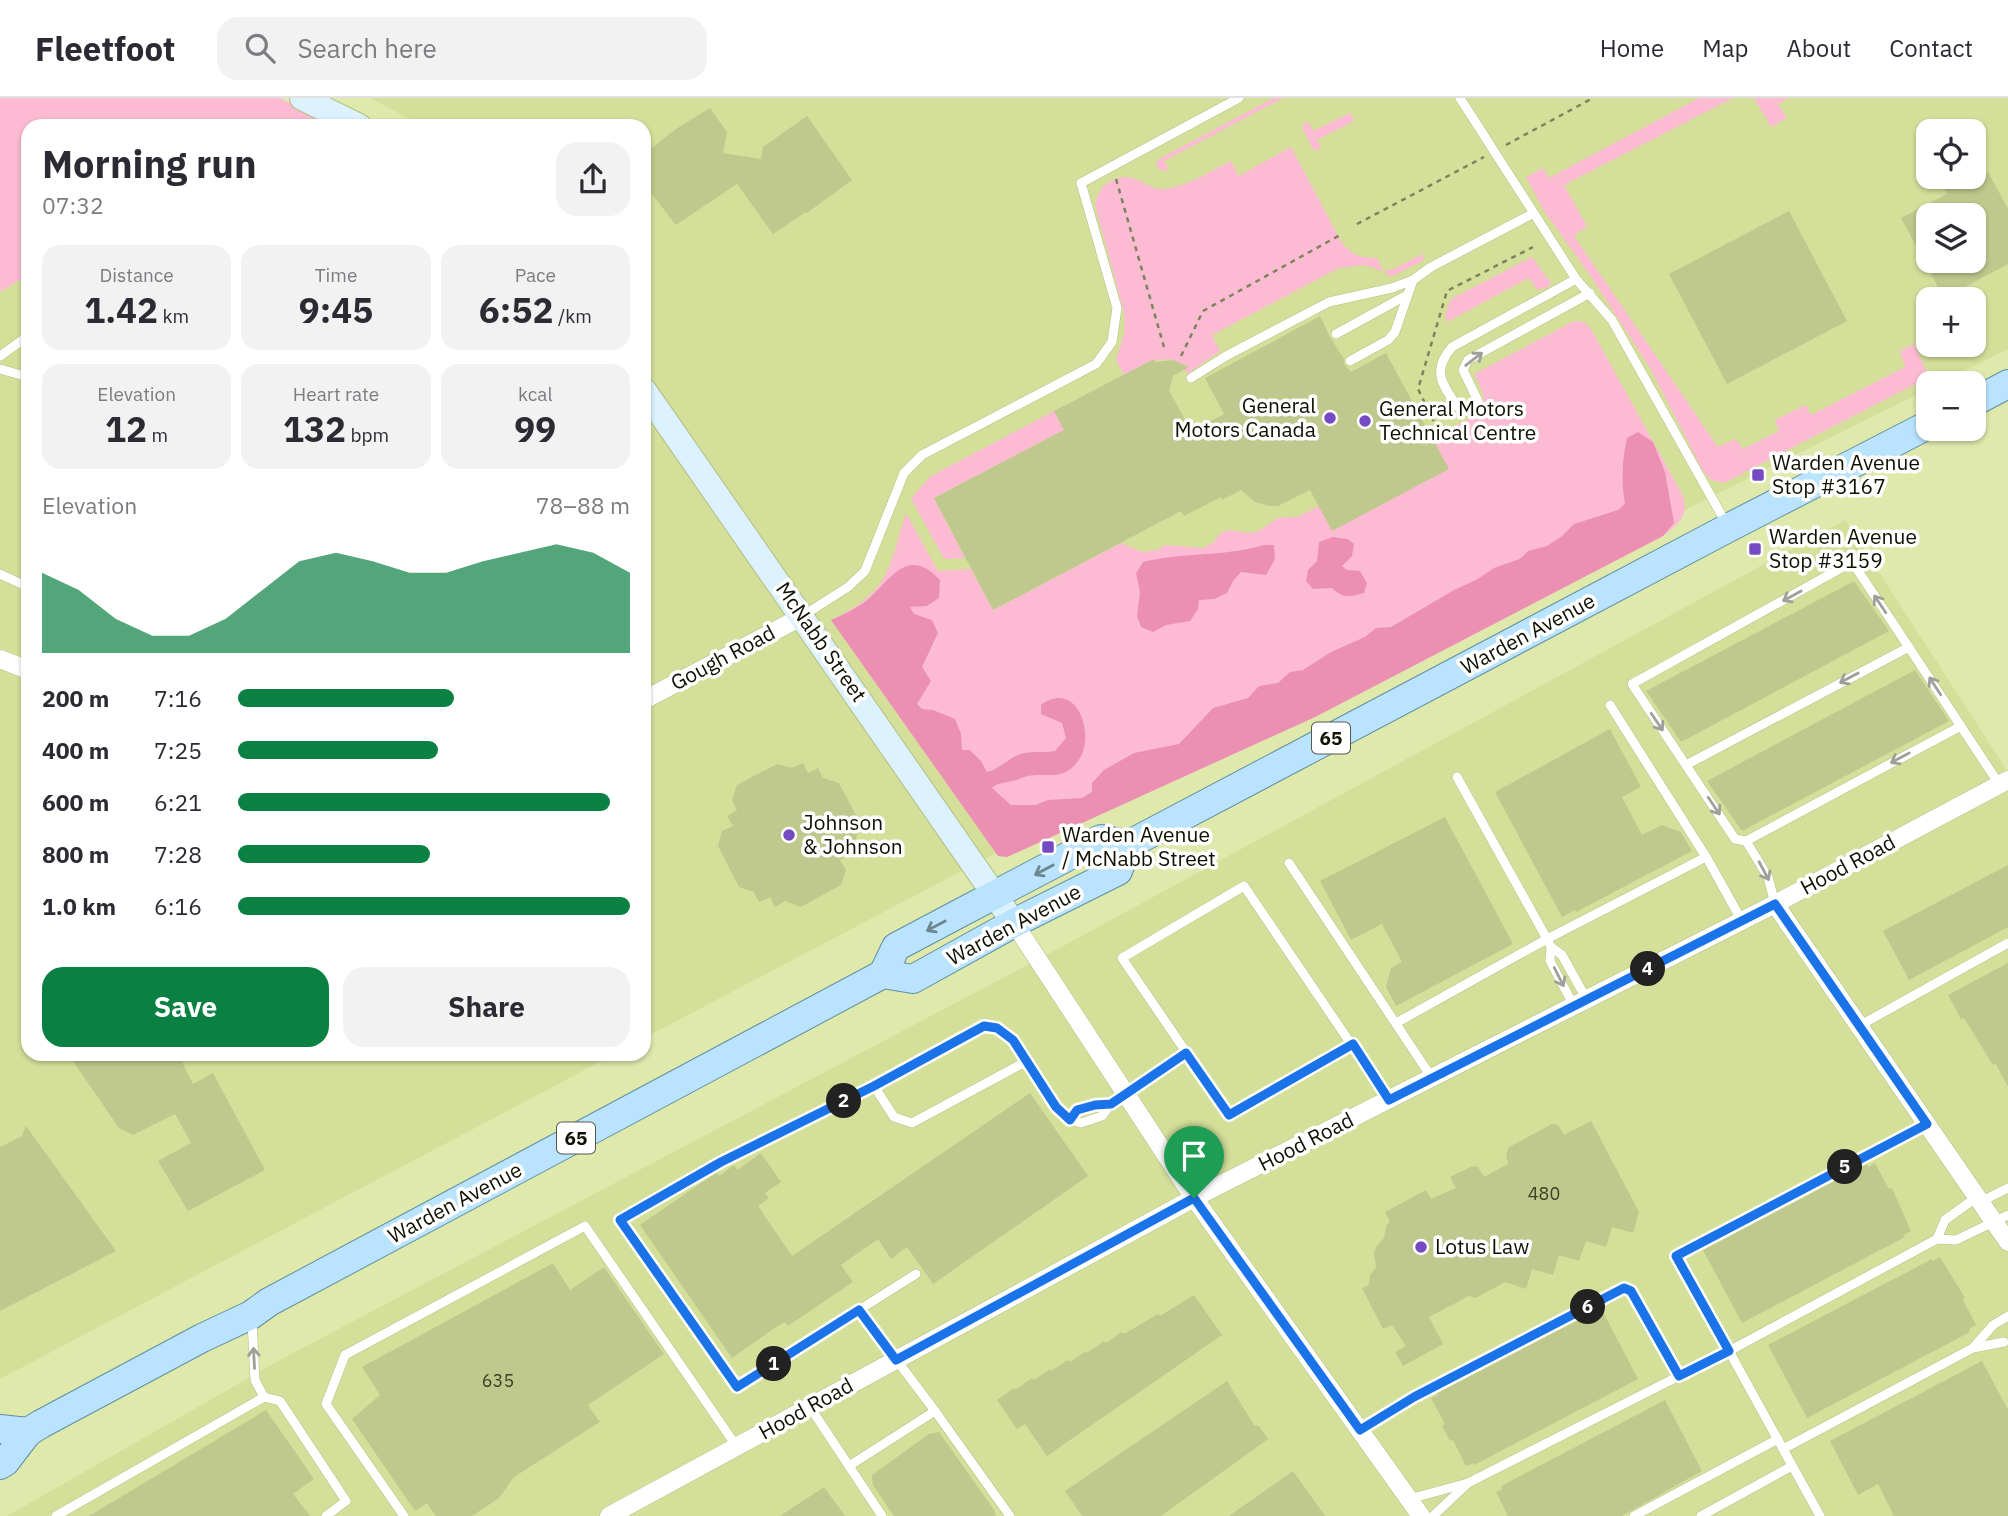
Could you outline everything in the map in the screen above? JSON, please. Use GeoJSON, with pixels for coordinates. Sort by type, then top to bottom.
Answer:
{"type":"FeatureCollection","features":[{"type":"Feature","properties":{"kind":"main road"},"geometry":{"type":"LineString","coordinates":[[1986,396],[2008,384]]}},
{"type":"Feature","properties":{"kind":"main road","name":"Warden Avenue"},"geometry":{"type":"LineString","coordinates":[[0,1465],[28,1432],[202,1338],[251,1315],[269,1302],[883,974],[896,947],[1101,839],[1128,845],[1916,431]]}},
{"type":"Feature","properties":{"kind":"main road","name":"Warden Avenue"},"geometry":{"type":"LineString","coordinates":[[883,974],[913,979],[1014,923],[1118,871],[1128,845]]}},
{"type":"Feature","properties":{"kind":"main road"},"geometry":{"type":"LineString","coordinates":[[0,1429],[28,1432]]}},
{"type":"Feature","properties":{"kind":"street"},"geometry":{"type":"LineString","coordinates":[[302,98],[345,119]]}},
{"type":"Feature","properties":{"kind":"street","name":"McNabb Street"},"geometry":{"type":"LineString","coordinates":[[651,400],[1014,923]]}},
{"type":"Feature","properties":{"kind":"street","name":"Gough Road"},"geometry":{"type":"LineString","coordinates":[[651,696],[803,616]]}},
{"type":"Feature","properties":{"kind":"street"},"geometry":{"type":"LineString","coordinates":[[0,659],[21,667]]}},
{"type":"Feature","properties":{"kind":"street","name":"Hood Road"},"geometry":{"type":"LineString","coordinates":[[609,1516],[1194,1198],[1742,921],[2003,782]]}},
{"type":"Feature","properties":{"kind":"street"},"geometry":{"type":"LineString","coordinates":[[1775,904],[1979,1199],[2001,1219],[2008,1242]]}},
{"type":"Feature","properties":{"kind":"street"},"geometry":{"type":"LineString","coordinates":[[1014,923],[1118,1099],[1194,1198],[1423,1516]]}},
{"type":"Feature","properties":{"kind":"lane"},"geometry":{"type":"LineString","coordinates":[[803,616],[848,587],[865,570],[904,473],[922,455],[1096,364],[1112,342],[1117,308],[1081,183],[1239,98]]}},
{"type":"Feature","properties":{"kind":"lane"},"geometry":{"type":"LineString","coordinates":[[1460,98],[1576,279],[1612,320],[1728,528]]}},
{"type":"Feature","properties":{"kind":"lane"},"geometry":{"type":"LineString","coordinates":[[1191,378],[1226,356],[1329,302],[1392,288],[1413,280],[1431,267],[1534,213]]}},
{"type":"Feature","properties":{"kind":"lane"},"geometry":{"type":"LineString","coordinates":[[1576,279],[1452,347],[1440,363],[1440,374],[1458,407],[1466,409],[1478,401],[1463,370],[1468,360],[1590,293]]}},
{"type":"Feature","properties":{"kind":"lane"},"geometry":{"type":"LineString","coordinates":[[1350,361],[1388,340],[1395,332],[1413,280]]}},
{"type":"Feature","properties":{"kind":"lane"},"geometry":{"type":"LineString","coordinates":[[1336,334],[1407,295]]}},
{"type":"Feature","properties":{"kind":"lane"},"geometry":{"type":"LineString","coordinates":[[0,355],[21,341]]}},
{"type":"Feature","properties":{"kind":"lane"},"geometry":{"type":"LineString","coordinates":[[0,369],[21,375]]}},
{"type":"Feature","properties":{"kind":"lane"},"geometry":{"type":"LineString","coordinates":[[1961,726],[1746,841],[1735,839],[1632,684],[1852,562],[1961,726],[2003,782]]}},
{"type":"Feature","properties":{"kind":"lane"},"geometry":{"type":"LineString","coordinates":[[0,574],[21,584]]}},
{"type":"Feature","properties":{"kind":"lane"},"geometry":{"type":"LineString","coordinates":[[1686,765],[1909,647]]}},
{"type":"Feature","properties":{"kind":"lane"},"geometry":{"type":"LineString","coordinates":[[1610,705],[1706,857],[1742,921]]}},
{"type":"Feature","properties":{"kind":"lane"},"geometry":{"type":"LineString","coordinates":[[1457,777],[1549,943],[1562,955],[1580,1003]]}},
{"type":"Feature","properties":{"kind":"lane"},"geometry":{"type":"LineString","coordinates":[[1746,841],[1768,877],[1775,904]]}},
{"type":"Feature","properties":{"kind":"lane"},"geometry":{"type":"LineString","coordinates":[[1396,1023],[1706,857]]}},
{"type":"Feature","properties":{"kind":"lane"},"geometry":{"type":"LineString","coordinates":[[1289,863],[1432,1078]]}},
{"type":"Feature","properties":{"kind":"lane"},"geometry":{"type":"LineString","coordinates":[[1353,1044],[1229,1115],[1122,958],[1244,886],[1353,1044],[1389,1100]]}},
{"type":"Feature","properties":{"kind":"lane"},"geometry":{"type":"LineString","coordinates":[[1549,943],[1550,961],[1580,1003]]}},
{"type":"Feature","properties":{"kind":"lane"},"geometry":{"type":"LineString","coordinates":[[1859,1026],[2008,943]]}},
{"type":"Feature","properties":{"kind":"lane"},"geometry":{"type":"LineString","coordinates":[[916,1274],[737,1387],[620,1220],[721,1162],[874,1086],[984,1026],[997,1028],[1013,1040],[1056,1107],[1070,1120],[1077,1110],[1118,1099],[1186,1053]]}},
{"type":"Feature","properties":{"kind":"lane"},"geometry":{"type":"LineString","coordinates":[[874,1086],[894,1117],[912,1124],[1027,1061]]}},
{"type":"Feature","properties":{"kind":"lane"},"geometry":{"type":"LineString","coordinates":[[1820,1516],[1676,1256],[1927,1124]]}},
{"type":"Feature","properties":{"kind":"lane"},"geometry":{"type":"LineString","coordinates":[[1937,1239],[1945,1220],[1979,1199],[2008,1188]]}},
{"type":"Feature","properties":{"kind":"lane"},"geometry":{"type":"LineString","coordinates":[[1423,1516],[1468,1483],[1729,1351],[1937,1239],[1956,1240],[2001,1219]]}},
{"type":"Feature","properties":{"kind":"lane"},"geometry":{"type":"LineString","coordinates":[[404,1516],[326,1404],[345,1355],[584,1226],[737,1447]]}},
{"type":"Feature","properties":{"kind":"lane"},"geometry":{"type":"LineString","coordinates":[[1360,1430],[1414,1397],[1624,1288],[1631,1291],[1679,1376]]}},
{"type":"Feature","properties":{"kind":"lane"},"geometry":{"type":"LineString","coordinates":[[859,1310],[1010,1516]]}},
{"type":"Feature","properties":{"kind":"lane"},"geometry":{"type":"LineString","coordinates":[[251,1315],[255,1380],[264,1398]]}},
{"type":"Feature","properties":{"kind":"lane"},"geometry":{"type":"LineString","coordinates":[[1783,1449],[1973,1348],[1993,1325],[2008,1316]]}},
{"type":"Feature","properties":{"kind":"lane"},"geometry":{"type":"LineString","coordinates":[[1973,1348],[2007,1344]]}},
{"type":"Feature","properties":{"kind":"lane"},"geometry":{"type":"LineString","coordinates":[[57,1516],[264,1398],[280,1401],[346,1501],[326,1516]]}},
{"type":"Feature","properties":{"kind":"lane"},"geometry":{"type":"LineString","coordinates":[[810,1407],[882,1516]]}},
{"type":"Feature","properties":{"kind":"lane"},"geometry":{"type":"LineString","coordinates":[[849,1466],[934,1411]]}},
{"type":"Feature","properties":{"kind":"lane"},"geometry":{"type":"LineString","coordinates":[[1634,1516],[1778,1439]]}},
{"type":"Feature","properties":{"kind":"lane"},"geometry":{"type":"LineString","coordinates":[[1701,1516],[1792,1466]]}},
{"type":"Feature","properties":{"kind":"lane"},"geometry":{"type":"LineString","coordinates":[[1409,1499],[1468,1483]]}},
{"type":"Feature","properties":{"kind":"path"},"geometry":{"type":"LineString","coordinates":[[1506,145],[1593,98]]}},
{"type":"Feature","properties":{"kind":"path"},"geometry":{"type":"LineString","coordinates":[[1357,224],[1485,157]]}},
{"type":"Feature","properties":{"kind":"path"},"geometry":{"type":"LineString","coordinates":[[1112,166],[1164,347]]}},
{"type":"Feature","properties":{"kind":"path"},"geometry":{"type":"LineString","coordinates":[[1181,356],[1203,311],[1342,234]]}},
{"type":"Feature","properties":{"kind":"path"},"geometry":{"type":"LineString","coordinates":[[1438,430],[1418,389],[1447,291],[1533,247]]}},
{"type":"Feature","properties":{"kind":"shaded area"},"geometry":{"type":"Polygon","coordinates":[[[0,98],[280,98],[324,119],[21,119],[21,279],[0,292],[0,98]]]}},
{"type":"Feature","properties":{"kind":"shaded area"},"geometry":{"type":"Polygon","coordinates":[[[371,98],[2008,98],[2008,349],[1964,371],[1916,371],[1916,395],[1013,844],[651,1034],[651,119],[408,119],[371,98]]]}},
{"type":"Feature","properties":{"kind":"shaded area"},"geometry":{"type":"Polygon","coordinates":[[[1274,98],[1283,98],[1164,161],[1169,171],[1158,168],[1156,162],[1161,158],[1274,98]]]}},
{"type":"Feature","properties":{"kind":"shaded area"},"geometry":{"type":"Polygon","coordinates":[[[1699,98],[1733,98],[1564,185],[1587,226],[1574,236],[1718,447],[1736,439],[1743,449],[1779,431],[1775,420],[1805,405],[1811,415],[1905,367],[1900,351],[1914,344],[1916,357],[1920,357],[1926,371],[1916,371],[1916,384],[1724,483],[1711,480],[1703,471],[1650,368],[1592,278],[1544,211],[1526,177],[1543,168],[1549,178],[1699,98]]]}},
{"type":"Feature","properties":{"kind":"shaded area"},"geometry":{"type":"Polygon","coordinates":[[[1754,98],[1788,98],[1778,104],[1787,118],[1771,127],[1754,98]]]}},
{"type":"Feature","properties":{"kind":"shaded area"},"geometry":{"type":"Polygon","coordinates":[[[1350,113],[1354,121],[1317,140],[1322,150],[1313,149],[1303,124],[1308,122],[1313,131],[1350,113]]]}},
{"type":"Feature","properties":{"kind":"shaded area"},"geometry":{"type":"Polygon","coordinates":[[[1291,147],[1342,243],[1358,255],[1377,258],[1383,271],[1364,265],[1339,268],[1212,335],[1220,351],[1187,374],[1182,365],[1167,359],[1149,363],[1124,375],[1116,360],[1124,334],[1125,316],[1095,205],[1101,190],[1106,184],[1121,177],[1135,179],[1158,189],[1174,187],[1231,161],[1239,176],[1291,147]]]}},
{"type":"Feature","properties":{"kind":"shaded area"},"geometry":{"type":"Polygon","coordinates":[[[1422,254],[1424,260],[1391,277],[1383,271],[1394,269],[1422,254]]]}},
{"type":"Feature","properties":{"kind":"shaded area"},"geometry":{"type":"Polygon","coordinates":[[[1532,257],[1551,283],[1548,287],[1537,290],[1529,278],[1447,322],[1445,314],[1451,299],[1532,257]]]}},
{"type":"Feature","properties":{"kind":"shaded area"},"geometry":{"type":"Polygon","coordinates":[[[21,279],[21,1061],[602,1061],[0,1379],[0,292],[21,279]]]}},
{"type":"Feature","properties":{"kind":"shaded area"},"geometry":{"type":"Polygon","coordinates":[[[1572,322],[1586,323],[1591,329],[1682,494],[1684,513],[1674,527],[1663,536],[1315,717],[1007,857],[998,856],[831,620],[865,599],[884,578],[906,513],[938,571],[971,569],[993,610],[1121,543],[1142,552],[1157,550],[1165,545],[1203,548],[1228,530],[1249,533],[1259,531],[1277,518],[1297,517],[1319,506],[1448,468],[1432,438],[1481,412],[1483,397],[1474,374],[1572,322]]]}},
{"type":"Feature","properties":{"kind":"shaded area"},"geometry":{"type":"Polygon","coordinates":[[[1054,411],[1064,430],[934,498],[965,558],[944,559],[911,498],[931,476],[1054,411]]]}},
{"type":"Feature","properties":{"kind":"shaded area"},"geometry":{"type":"Polygon","coordinates":[[[1638,432],[1653,442],[1665,472],[1674,523],[1663,536],[1315,717],[1007,857],[998,856],[831,620],[865,602],[899,570],[917,565],[928,570],[940,580],[939,598],[927,606],[910,607],[914,614],[932,620],[938,633],[922,667],[931,681],[917,704],[922,709],[933,710],[955,719],[961,734],[962,750],[970,750],[987,772],[1020,754],[1055,751],[1066,738],[1062,723],[1041,714],[1041,705],[1054,699],[1065,699],[1074,704],[1084,725],[1085,738],[1083,750],[1072,768],[1060,774],[1028,776],[992,788],[1011,805],[1035,805],[1048,800],[1082,798],[1092,792],[1092,783],[1104,770],[1134,753],[1179,744],[1213,708],[1248,698],[1259,686],[1278,683],[1290,672],[1303,670],[1331,652],[1365,637],[1376,628],[1391,627],[1494,568],[1520,559],[1528,551],[1547,546],[1574,524],[1618,510],[1625,504],[1623,471],[1627,438],[1638,432]]]}},
{"type":"Feature","properties":{"kind":"shaded area"},"geometry":{"type":"Polygon","coordinates":[[[1845,520],[2008,772],[2008,1516],[7,1516],[280,1360],[1069,943],[1845,520]]]}},
{"type":"Feature","properties":{"kind":"shaded area"},"geometry":{"type":"Polygon","coordinates":[[[1333,537],[1348,539],[1354,544],[1352,556],[1342,566],[1347,570],[1360,571],[1367,583],[1364,593],[1351,596],[1343,595],[1332,588],[1313,589],[1306,581],[1308,570],[1317,561],[1319,542],[1333,537]]]}},
{"type":"Feature","properties":{"kind":"shaded area"},"geometry":{"type":"Polygon","coordinates":[[[1274,545],[1275,559],[1266,575],[1241,572],[1227,593],[1214,599],[1199,600],[1198,609],[1190,621],[1166,625],[1153,632],[1141,627],[1137,616],[1140,592],[1136,573],[1143,562],[1274,545]]]}},
{"type":"Feature","properties":{"kind":"building"},"geometry":{"type":"Polygon","coordinates":[[[710,108],[727,132],[723,153],[761,159],[763,147],[807,116],[852,180],[773,234],[737,184],[676,225],[651,193],[651,149],[710,108]]]}},
{"type":"Feature","properties":{"kind":"building"},"geometry":{"type":"Polygon","coordinates":[[[1988,172],[2008,209],[2008,264],[1965,287],[1938,287],[1931,273],[1986,273],[1986,203],[1930,203],[1947,194],[1944,189],[1986,189],[1988,172]]]}},
{"type":"Feature","properties":{"kind":"building"},"geometry":{"type":"Polygon","coordinates":[[[1916,210],[1916,246],[1901,218],[1916,210]]]}},
{"type":"Feature","properties":{"kind":"building"},"geometry":{"type":"Polygon","coordinates":[[[1789,211],[1847,321],[1727,384],[1669,274],[1789,211]]]}},
{"type":"Feature","properties":{"kind":"building"},"geometry":{"type":"Polygon","coordinates":[[[1320,316],[1344,359],[1344,364],[1351,372],[1386,353],[1449,469],[1332,531],[1310,490],[1278,506],[1269,506],[1255,502],[1241,490],[1184,516],[1181,511],[993,610],[934,498],[1064,430],[1054,411],[1154,359],[1155,362],[1174,360],[1189,367],[1173,376],[1169,390],[1191,431],[1224,414],[1205,378],[1320,316]]]}},
{"type":"Feature","properties":{"kind":"building"},"geometry":{"type":"Polygon","coordinates":[[[1854,581],[1889,631],[1681,742],[1646,691],[1854,581]]]}},
{"type":"Feature","properties":{"kind":"building"},"geometry":{"type":"Polygon","coordinates":[[[1915,670],[1949,721],[1742,831],[1707,781],[1915,670]]]}},
{"type":"Feature","properties":{"kind":"building"},"geometry":{"type":"Polygon","coordinates":[[[1610,729],[1641,787],[1622,797],[1642,835],[1662,825],[1681,832],[1692,851],[1562,917],[1495,792],[1610,729]]]}},
{"type":"Feature","properties":{"kind":"building","name":"Johnson & Johnson"},"geometry":{"type":"Polygon","coordinates":[[[803,763],[808,773],[818,768],[823,778],[839,783],[860,823],[856,839],[845,844],[851,854],[840,860],[846,870],[841,885],[801,907],[785,901],[775,907],[770,897],[759,902],[754,892],[739,887],[718,846],[722,831],[733,826],[727,816],[737,810],[732,800],[737,785],[777,764],[792,768],[803,763]]]}},
{"type":"Feature","properties":{"kind":"building"},"geometry":{"type":"Polygon","coordinates":[[[1445,817],[1513,944],[1396,1006],[1386,987],[1391,968],[1402,962],[1382,924],[1351,940],[1320,881],[1445,817]]]}},
{"type":"Feature","properties":{"kind":"building"},"geometry":{"type":"Polygon","coordinates":[[[2008,865],[2008,927],[1909,980],[1883,931],[2008,865]]]}},
{"type":"Feature","properties":{"kind":"building"},"geometry":{"type":"Polygon","coordinates":[[[2008,963],[2008,1087],[1996,1064],[1993,1065],[1964,1018],[1961,1019],[1948,995],[2008,963]]]}},
{"type":"Feature","properties":{"kind":"building"},"geometry":{"type":"Polygon","coordinates":[[[73,1061],[182,1061],[193,1084],[213,1073],[265,1170],[188,1211],[158,1161],[191,1143],[175,1114],[133,1135],[119,1128],[73,1061]]]}},
{"type":"Feature","properties":{"kind":"building"},"geometry":{"type":"Polygon","coordinates":[[[1030,1093],[1088,1176],[933,1284],[907,1247],[891,1259],[878,1239],[841,1265],[853,1282],[788,1326],[785,1322],[776,1327],[732,1358],[640,1225],[711,1176],[717,1173],[719,1176],[734,1165],[737,1170],[761,1153],[781,1182],[765,1193],[769,1198],[758,1206],[792,1256],[1030,1093]]]}},
{"type":"Feature","properties":{"kind":"building"},"geometry":{"type":"Polygon","coordinates":[[[1591,1121],[1639,1212],[1633,1233],[1612,1227],[1606,1247],[1586,1241],[1579,1261],[1559,1255],[1553,1275],[1532,1269],[1526,1289],[1505,1282],[1476,1298],[1469,1296],[1429,1317],[1443,1344],[1403,1366],[1395,1352],[1406,1346],[1392,1325],[1383,1329],[1362,1288],[1369,1285],[1370,1275],[1376,1267],[1374,1253],[1384,1238],[1386,1226],[1390,1221],[1385,1212],[1426,1190],[1431,1199],[1456,1188],[1450,1177],[1473,1166],[1478,1167],[1484,1177],[1508,1164],[1506,1154],[1509,1147],[1552,1124],[1558,1125],[1564,1135],[1591,1121]]]}},
{"type":"Feature","properties":{"kind":"building"},"geometry":{"type":"Polygon","coordinates":[[[26,1126],[116,1251],[0,1311],[0,1147],[22,1136],[26,1126]]]}},
{"type":"Feature","properties":{"kind":"building"},"geometry":{"type":"Polygon","coordinates":[[[1875,1163],[1889,1189],[1892,1188],[1911,1231],[1904,1235],[1905,1237],[1742,1323],[1703,1250],[1867,1164],[1868,1167],[1875,1163]]]}},
{"type":"Feature","properties":{"kind":"building"},"geometry":{"type":"Polygon","coordinates":[[[1940,1257],[1965,1298],[1963,1300],[1976,1325],[1969,1329],[1970,1332],[1807,1418],[1768,1345],[1940,1257]]]}},
{"type":"Feature","properties":{"kind":"building"},"geometry":{"type":"Polygon","coordinates":[[[553,1263],[570,1290],[604,1267],[664,1354],[588,1405],[600,1422],[514,1477],[499,1498],[472,1516],[436,1516],[427,1503],[415,1511],[352,1419],[380,1395],[362,1367],[553,1263]]]}},
{"type":"Feature","properties":{"kind":"building"},"geometry":{"type":"Polygon","coordinates":[[[1194,1295],[1222,1335],[1047,1456],[1025,1424],[1017,1429],[997,1400],[1032,1378],[1034,1380],[1068,1360],[1070,1362],[1104,1341],[1106,1343],[1122,1332],[1124,1334],[1158,1314],[1160,1316],[1194,1295]]]}},
{"type":"Feature","properties":{"kind":"building"},"geometry":{"type":"Polygon","coordinates":[[[1601,1308],[1638,1379],[1474,1465],[1466,1466],[1453,1440],[1450,1441],[1442,1426],[1445,1424],[1431,1398],[1601,1308]]]}},
{"type":"Feature","properties":{"kind":"building"},"geometry":{"type":"Polygon","coordinates":[[[1982,1361],[2008,1410],[2008,1516],[1894,1516],[1878,1484],[1858,1495],[1830,1441],[1982,1361]]]}},
{"type":"Feature","properties":{"kind":"building"},"geometry":{"type":"Polygon","coordinates":[[[1227,1381],[1254,1425],[1259,1426],[1268,1439],[1161,1516],[1082,1516],[1065,1491],[1227,1381]]]}},
{"type":"Feature","properties":{"kind":"building"},"geometry":{"type":"Polygon","coordinates":[[[1665,1400],[1702,1471],[1622,1516],[1508,1516],[1496,1492],[1503,1489],[1501,1486],[1665,1400]]]}},
{"type":"Feature","properties":{"kind":"building"},"geometry":{"type":"Polygon","coordinates":[[[266,1410],[314,1479],[293,1494],[310,1516],[89,1516],[266,1410]]]}},
{"type":"Feature","properties":{"kind":"building"},"geometry":{"type":"Polygon","coordinates":[[[939,1432],[996,1516],[894,1516],[881,1497],[873,1485],[872,1475],[929,1434],[939,1432]]]}},
{"type":"Feature","properties":{"kind":"building"},"geometry":{"type":"Polygon","coordinates":[[[1293,1471],[1325,1516],[1229,1516],[1293,1471]]]}},
{"type":"Feature","properties":{"kind":"building"},"geometry":{"type":"Polygon","coordinates":[[[824,1487],[845,1516],[780,1516],[824,1487]]]}},
{"type":"Feature","properties":{"kind":"place","name":"General Motors Canada"},"geometry":{"type":"Point","coordinates":[1330,418]}},
{"type":"Feature","properties":{"kind":"place","name":"General Motors Technical Centre"},"geometry":{"type":"Point","coordinates":[1365,421]}},
{"type":"Feature","properties":{"kind":"place","name":"Warden Avenue Stop #3167"},"geometry":{"type":"Point","coordinates":[1758,475]}},
{"type":"Feature","properties":{"kind":"place","name":"Warden Avenue Stop #3159"},"geometry":{"type":"Point","coordinates":[1755,549]}},
{"type":"Feature","properties":{"kind":"place","name":"Johnson & Johnson"},"geometry":{"type":"Point","coordinates":[789,835]}},
{"type":"Feature","properties":{"kind":"place","name":"Warden Avenue / McNabb Street"},"geometry":{"type":"Point","coordinates":[1048,847]}},
{"type":"Feature","properties":{"kind":"place","name":"Lotus Law"},"geometry":{"type":"Point","coordinates":[1421,1247]}},
{"type":"Feature","properties":{"kind":"route"},"geometry":{"type":"LineString","coordinates":[[1775,904],[1927,1124],[1676,1256],[1729,1351],[1679,1376],[1631,1291],[1624,1288],[1414,1397],[1360,1430],[1194,1198],[896,1360],[859,1310],[737,1387],[620,1220],[721,1162],[874,1086],[984,1026],[997,1028],[1013,1040],[1056,1107],[1070,1120],[1077,1110],[1111,1104],[1186,1053],[1229,1115],[1353,1044],[1389,1100],[1775,904]]}}]}
